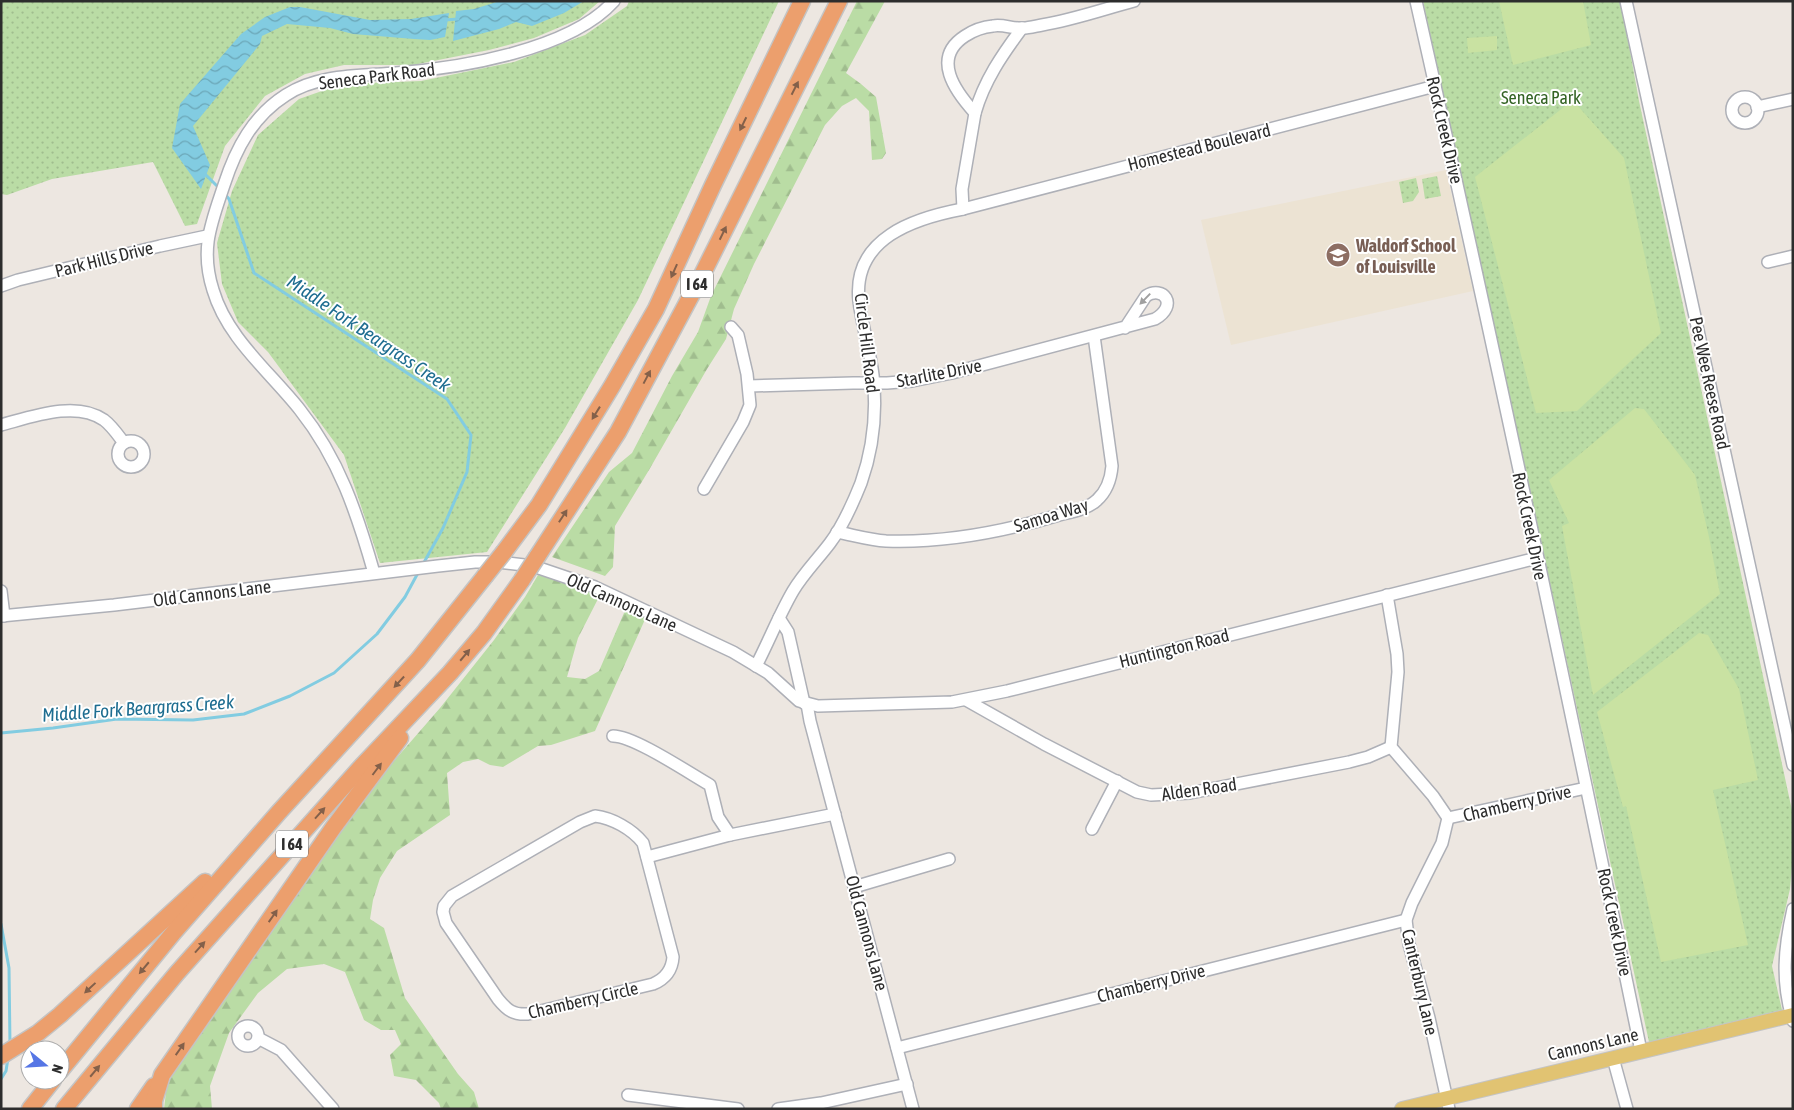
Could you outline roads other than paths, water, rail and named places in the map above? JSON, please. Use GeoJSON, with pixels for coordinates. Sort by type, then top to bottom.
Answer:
{"type":"FeatureCollection","features":[{"type":"Feature","properties":{"kind":"highway","name":"I 64"},"geometry":{"type":"LineString","coordinates":[[70,1059],[174,932],[279,812],[418,660],[504,552],[539,504],[612,386],[656,309],[713,185],[802,1]]}},
{"type":"Feature","properties":{"kind":"highway","name":"I 64"},"geometry":{"type":"LineString","coordinates":[[64,1109],[190,959],[361,767],[450,673],[484,633],[522,580],[618,432],[702,275],[839,1]]}},
{"type":"Feature","properties":{"kind":"highway"},"geometry":{"type":"LineString","coordinates":[[138,1109],[333,828],[450,673]]}},
{"type":"Feature","properties":{"kind":"highway"},"geometry":{"type":"LineString","coordinates":[[1,1056],[38,1033],[60,1016],[279,812]]}},
{"type":"Feature","properties":{"kind":"highway"},"geometry":{"type":"LineString","coordinates":[[154,1109],[154,1101],[162,1075]]}},
{"type":"Feature","properties":{"kind":"highway"},"geometry":{"type":"LineString","coordinates":[[30,1109],[45,1090]]}},
{"type":"Feature","properties":{"kind":"main road","name":"Cannons Lane"},"geometry":{"type":"LineString","coordinates":[[1402,1109],[1448,1104],[1641,1051],[1792,1017]]}},
{"type":"Feature","properties":{"kind":"street","name":"Seneca Park Road"},"geometry":{"type":"LineString","coordinates":[[374,573],[359,521],[348,492],[328,451],[301,410],[232,330],[213,290],[208,270],[209,231],[229,169],[246,134],[259,118],[287,94],[302,86],[326,79],[444,68],[524,50],[558,39],[584,26],[596,18],[614,1]]}},
{"type":"Feature","properties":{"kind":"street"},"geometry":{"type":"LineString","coordinates":[[975,113],[959,95],[948,70],[947,61],[950,52],[959,40],[977,28],[994,25],[1022,28],[1044,25],[1134,1]]}},
{"type":"Feature","properties":{"kind":"street","name":"Rock Creek Drive"},"geometry":{"type":"LineString","coordinates":[[1416,1],[1462,203],[1641,1051]]}},
{"type":"Feature","properties":{"kind":"street","name":"Pee Wee Reese Road"},"geometry":{"type":"LineString","coordinates":[[1626,1],[1793,765]]}},
{"type":"Feature","properties":{"kind":"street"},"geometry":{"type":"LineString","coordinates":[[963,209],[962,189],[975,113],[980,95],[1022,28]]}},
{"type":"Feature","properties":{"kind":"street","name":"Homestead Boulevard"},"geometry":{"type":"LineString","coordinates":[[963,209],[1435,86]]}},
{"type":"Feature","properties":{"kind":"street"},"geometry":{"type":"LineString","coordinates":[[1757,106],[1793,99]]}},
{"type":"Feature","properties":{"kind":"street","name":"Circle Hill Road"},"geometry":{"type":"LineString","coordinates":[[756,666],[793,591],[832,542],[853,502],[867,462],[873,428],[874,383],[859,301],[860,281],[866,262],[877,246],[893,232],[926,217],[963,209]]}},
{"type":"Feature","properties":{"kind":"street","name":"Park Hills Drive"},"geometry":{"type":"LineString","coordinates":[[1,286],[209,231]]}},
{"type":"Feature","properties":{"kind":"street"},"geometry":{"type":"LineString","coordinates":[[1768,262],[1793,256]]}},
{"type":"Feature","properties":{"kind":"street"},"geometry":{"type":"LineString","coordinates":[[704,489],[743,422],[750,405],[749,386],[738,335],[731,327]]}},
{"type":"Feature","properties":{"kind":"street","name":"Starlite Drive"},"geometry":{"type":"LineString","coordinates":[[749,386],[887,383],[931,378],[1125,328]]}},
{"type":"Feature","properties":{"kind":"street","name":"Samoa Way"},"geometry":{"type":"LineString","coordinates":[[837,532],[884,541],[956,538],[978,535],[1051,518],[1079,509],[1097,500],[1104,492],[1112,466],[1094,336]]}},
{"type":"Feature","properties":{"kind":"street"},"geometry":{"type":"LineString","coordinates":[[1,425],[58,411],[80,411],[95,415],[103,420],[124,443]]}},
{"type":"Feature","properties":{"kind":"street","name":"Huntington Road"},"geometry":{"type":"LineString","coordinates":[[805,703],[818,706],[966,700],[1536,558]]}},
{"type":"Feature","properties":{"kind":"street","name":"Old Cannons Lane"},"geometry":{"type":"LineString","coordinates":[[3,616],[114,605],[438,566],[498,562],[541,568],[595,586],[733,652],[768,673],[799,701],[805,703],[914,1109]]}},
{"type":"Feature","properties":{"kind":"street"},"geometry":{"type":"LineString","coordinates":[[1,591],[3,616]]}},
{"type":"Feature","properties":{"kind":"street"},"geometry":{"type":"LineString","coordinates":[[1386,595],[1397,654],[1398,672],[1391,747],[1433,796],[1448,818]]}},
{"type":"Feature","properties":{"kind":"street"},"geometry":{"type":"LineString","coordinates":[[779,618],[788,632],[805,703]]}},
{"type":"Feature","properties":{"kind":"street","name":"Alden Road"},"geometry":{"type":"LineString","coordinates":[[966,700],[1044,744],[1138,792],[1151,796],[1190,793],[1349,762],[1368,757],[1391,747]]}},
{"type":"Feature","properties":{"kind":"street"},"geometry":{"type":"LineString","coordinates":[[613,736],[620,736],[640,744],[710,785],[718,817],[730,835]]}},
{"type":"Feature","properties":{"kind":"street"},"geometry":{"type":"LineString","coordinates":[[1092,829],[1117,781]]}},
{"type":"Feature","properties":{"kind":"street","name":"Chamberry Drive"},"geometry":{"type":"LineString","coordinates":[[1448,818],[1586,788]]}},
{"type":"Feature","properties":{"kind":"street"},"geometry":{"type":"LineString","coordinates":[[647,857],[730,835],[835,814]]}},
{"type":"Feature","properties":{"kind":"street","name":"Chamberry Circle"},"geometry":{"type":"LineString","coordinates":[[588,817],[601,817],[632,831],[643,843],[647,857],[673,957],[669,972],[663,979],[653,984],[528,1014],[512,1013],[506,1009],[455,938],[444,919],[444,906],[452,896],[588,817]]}},
{"type":"Feature","properties":{"kind":"street","name":"Canterbury Lane"},"geometry":{"type":"LineString","coordinates":[[1448,818],[1442,843],[1412,903],[1406,920],[1409,944],[1429,1018],[1448,1104]]}},
{"type":"Feature","properties":{"kind":"street"},"geometry":{"type":"LineString","coordinates":[[854,887],[949,858]]}},
{"type":"Feature","properties":{"kind":"street"},"geometry":{"type":"LineString","coordinates":[[1792,1017],[1785,980],[1784,962],[1786,941],[1793,909]]}},
{"type":"Feature","properties":{"kind":"street","name":"Chamberry Drive"},"geometry":{"type":"LineString","coordinates":[[897,1048],[1406,920]]}},
{"type":"Feature","properties":{"kind":"street"},"geometry":{"type":"LineString","coordinates":[[258,1038],[280,1050],[333,1109]]}},
{"type":"Feature","properties":{"kind":"street"},"geometry":{"type":"LineString","coordinates":[[1614,1058],[1627,1109]]}},
{"type":"Feature","properties":{"kind":"street"},"geometry":{"type":"LineString","coordinates":[[778,1109],[821,1103],[907,1084]]}},
{"type":"Feature","properties":{"kind":"street"},"geometry":{"type":"LineString","coordinates":[[628,1095],[738,1109]]}},
{"type":"Feature","properties":{"kind":"water"},"geometry":{"type":"Polygon","coordinates":[[[500,1],[584,1],[564,13],[532,26],[516,22],[499,29],[453,41],[456,11],[474,9],[500,1]]]}},
{"type":"Feature","properties":{"kind":"water"},"geometry":{"type":"Polygon","coordinates":[[[290,7],[300,7],[370,20],[411,19],[449,13],[445,37],[430,40],[353,34],[330,28],[287,24],[262,36],[260,44],[193,126],[210,165],[201,189],[172,148],[180,104],[241,34],[265,17],[290,7]]]}},
{"type":"Feature","properties":{"kind":"waterway","name":"Middle Fork Beargrass Creek"},"geometry":{"type":"LineString","coordinates":[[445,20],[458,19]]}},
{"type":"Feature","properties":{"kind":"waterway","name":"Middle Fork Beargrass Creek"},"geometry":{"type":"LineString","coordinates":[[203,172],[220,189]]}},
{"type":"Feature","properties":{"kind":"waterway","name":"Middle Fork Beargrass Creek"},"geometry":{"type":"LineString","coordinates":[[224,193],[229,199],[254,273],[447,399],[471,435],[467,472],[443,528],[422,566]]}},
{"type":"Feature","properties":{"kind":"waterway","name":"Middle Fork Beargrass Creek"},"geometry":{"type":"LineString","coordinates":[[1,733],[117,719],[193,720],[244,714],[290,696],[334,673],[377,634],[405,597],[419,571]]}},
{"type":"Feature","properties":{"kind":"waterway","name":"Middle Fork Beargrass Creek"},"geometry":{"type":"LineString","coordinates":[[1,924],[9,968],[10,1045]]}},
{"type":"Feature","properties":{"kind":"waterway","name":"Middle Fork Beargrass Creek"},"geometry":{"type":"LineString","coordinates":[[1,1079],[6,1071],[8,1058]]}},
{"type":"Feature","properties":{"kind":"place","name":"Waldorf School of Louisville"},"geometry":{"type":"Point","coordinates":[1338,255]}},
{"type":"Feature","properties":{"kind":"park label","name":"Seneca Park"},"geometry":{"type":"Point","coordinates":[1541,97]}}]}
